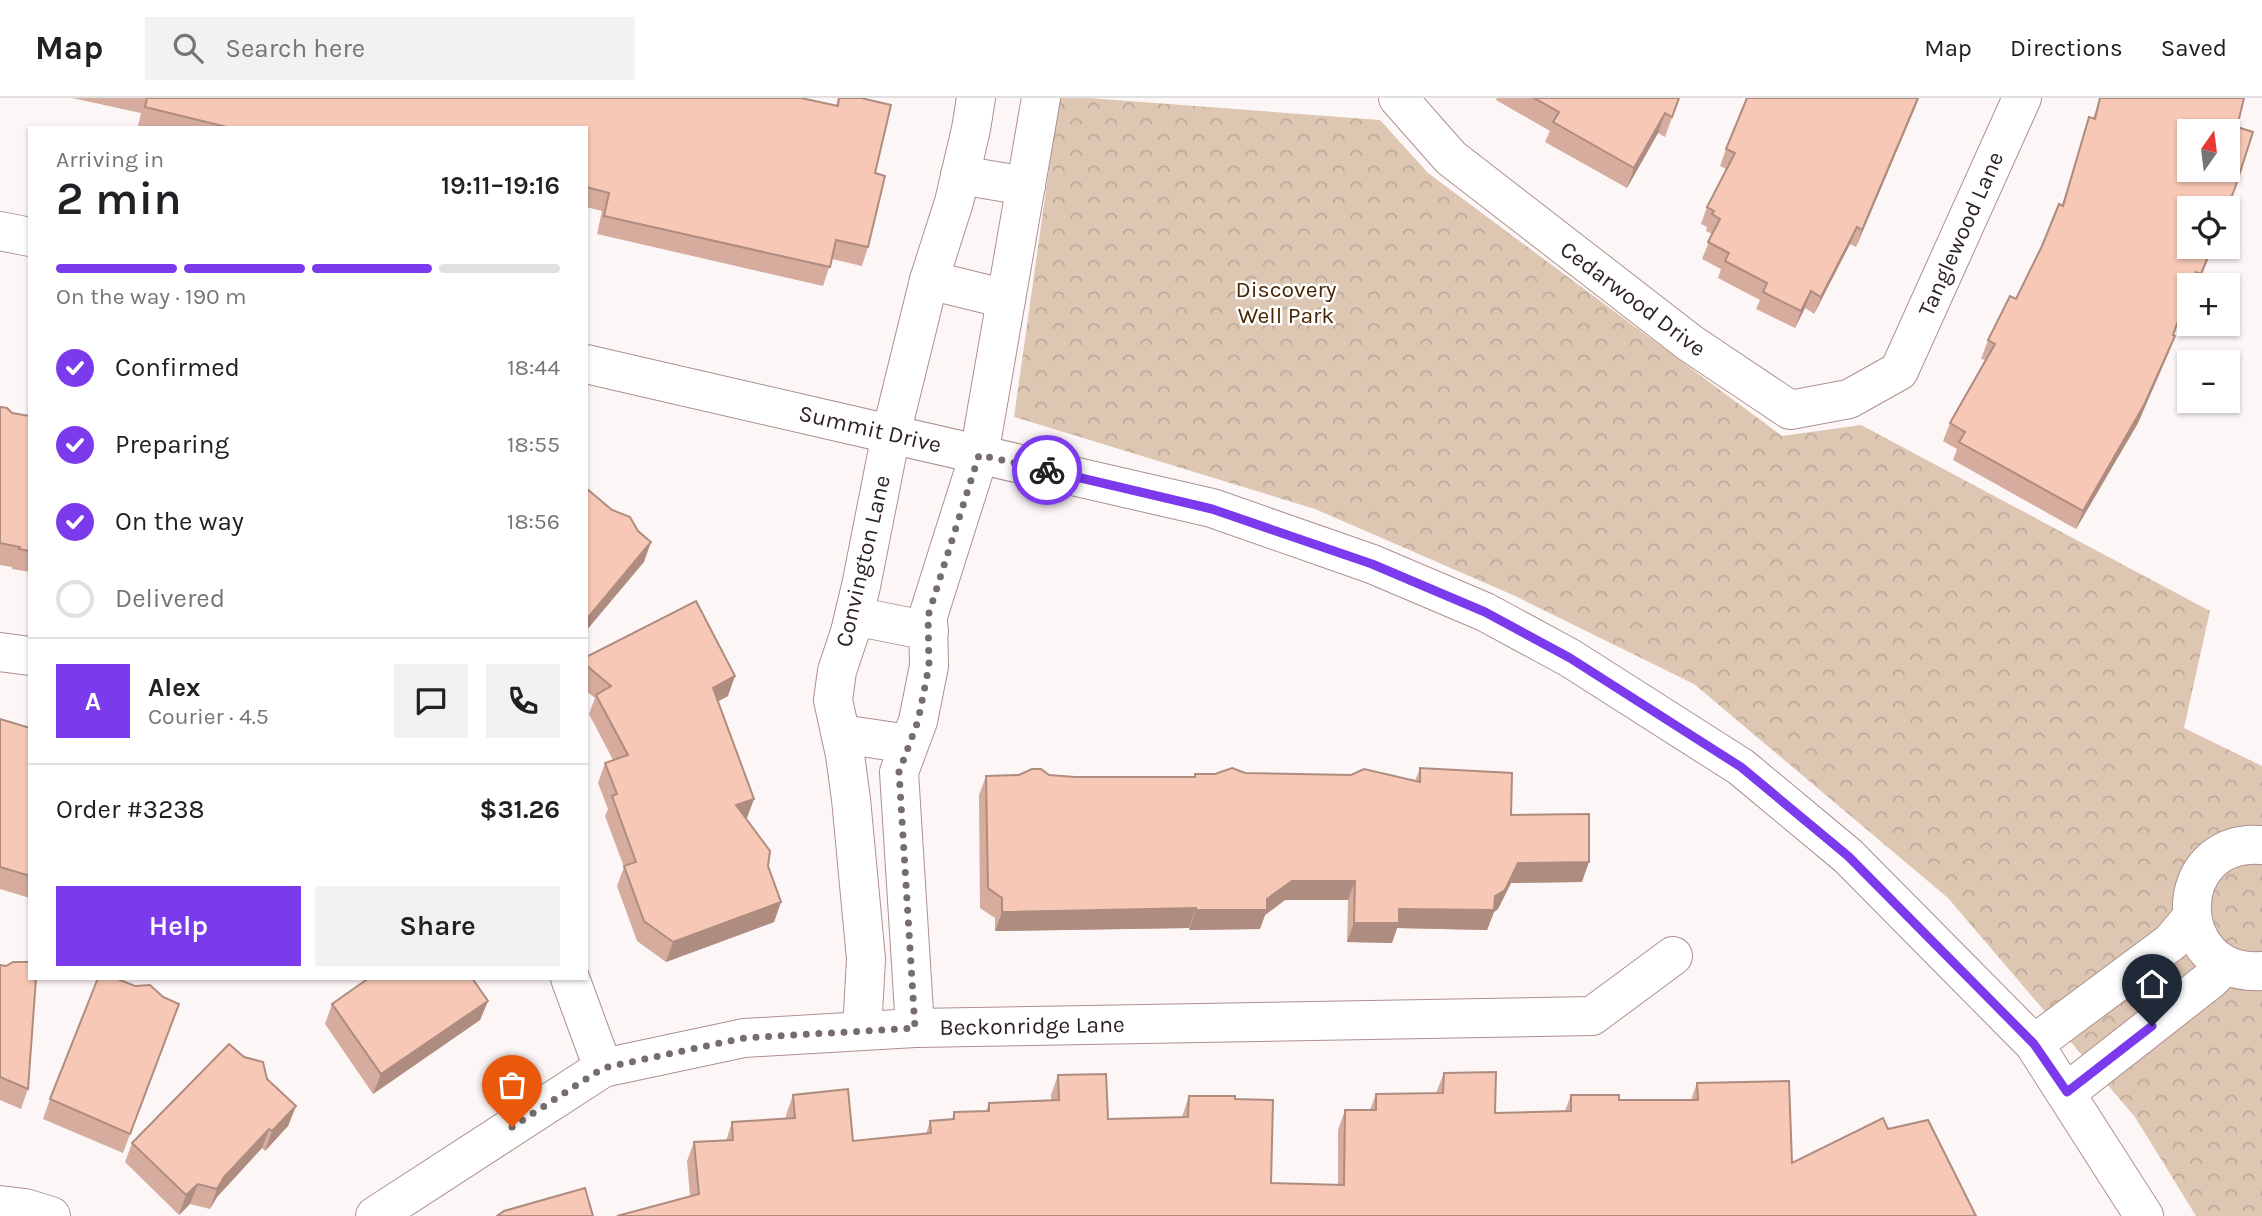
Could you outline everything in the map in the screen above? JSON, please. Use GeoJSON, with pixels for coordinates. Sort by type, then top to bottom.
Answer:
{"type":"FeatureCollection","features":[{"type":"Feature","properties":{"kind":"street","name":"Convington Lane"},"geometry":{"type":"LineString","coordinates":[[862,1031],[866,959],[851,799],[833,699],[837,671],[854,616],[891,434],[929,279],[954,202],[976,98]]}},
{"type":"Feature","properties":{"kind":"street"},"geometry":{"type":"LineString","coordinates":[[915,1028],[899,772],[918,721],[929,666],[928,616],[979,455],[1041,98]]}},
{"type":"Feature","properties":{"kind":"street","name":"Cedarwood Drive"},"geometry":{"type":"LineString","coordinates":[[1398,98],[1451,158],[1690,344],[1790,410],[1849,399],[1899,371]]}},
{"type":"Feature","properties":{"kind":"street","name":"Tanglewood Lane"},"geometry":{"type":"LineString","coordinates":[[1899,371],[2022,98]]}},
{"type":"Feature","properties":{"kind":"street"},"geometry":{"type":"LineString","coordinates":[[960,175],[1026,186]]}},
{"type":"Feature","properties":{"kind":"street"},"geometry":{"type":"LineString","coordinates":[[0,231],[28,237]]}},
{"type":"Feature","properties":{"kind":"street"},"geometry":{"type":"LineString","coordinates":[[929,279],[1006,299]]}},
{"type":"Feature","properties":{"kind":"street","name":"Summit Drive"},"geometry":{"type":"LineString","coordinates":[[588,364],[1212,509],[1372,564],[1485,612],[1570,658],[1741,767],[1848,856],[2034,1044],[2144,1216]]}},
{"type":"Feature","properties":{"kind":"street"},"geometry":{"type":"LineString","coordinates":[[854,616],[929,631]]}},
{"type":"Feature","properties":{"kind":"street"},"geometry":{"type":"LineString","coordinates":[[0,652],[28,656]]}},
{"type":"Feature","properties":{"kind":"street"},"geometry":{"type":"LineString","coordinates":[[841,734],[909,744]]}},
{"type":"Feature","properties":{"kind":"street"},"geometry":{"type":"LineString","coordinates":[[2262,845],[2247,844],[2222,852],[2203,869],[2192,892],[2191,918],[2197,937],[2209,953],[2225,965],[2246,972],[2262,971]]}},
{"type":"Feature","properties":{"kind":"street"},"geometry":{"type":"LineString","coordinates":[[2034,1044],[2171,942],[2191,918]]}},
{"type":"Feature","properties":{"kind":"street","name":"Beckonridge Lane"},"geometry":{"type":"LineString","coordinates":[[375,1216],[603,1068],[744,1038],[915,1028],[1592,1016],[1673,956]]}},
{"type":"Feature","properties":{"kind":"street"},"geometry":{"type":"LineString","coordinates":[[2067,1092],[2210,980],[2225,965]]}},
{"type":"Feature","properties":{"kind":"street"},"geometry":{"type":"LineString","coordinates":[[571,980],[603,1068]]}},
{"type":"Feature","properties":{"kind":"street"},"geometry":{"type":"LineString","coordinates":[[0,1205],[25,1208],[51,1216]]}},
{"type":"Feature","properties":{"kind":"green space","name":"Discovery Well Park"},"geometry":{"type":"Polygon","coordinates":[[[1059,98],[1380,120],[1428,173],[1782,436],[1861,425],[2210,611],[2184,728],[2262,766],[2262,1216],[2196,1216],[2135,1117],[1948,898],[1694,684],[1513,595],[1315,509],[1014,417],[1059,98]]]}},
{"type":"Feature","properties":{"kind":"building"},"geometry":{"type":"Polygon","coordinates":[[[147,98],[801,98],[838,106],[839,98],[861,98],[891,105],[875,173],[885,176],[868,247],[836,240],[830,267],[604,216],[609,193],[588,188],[588,126],[223,126],[145,107],[147,98]]]}},
{"type":"Feature","properties":{"kind":"building"},"geometry":{"type":"Polygon","coordinates":[[[1534,98],[1679,98],[1672,117],[1665,113],[1634,168],[1553,122],[1559,112],[1534,98]]]}},
{"type":"Feature","properties":{"kind":"building"},"geometry":{"type":"Polygon","coordinates":[[[1747,98],[1918,98],[1862,230],[1857,227],[1821,297],[1811,291],[1801,311],[1763,292],[1767,283],[1725,261],[1729,253],[1708,242],[1720,219],[1707,207],[1735,153],[1726,149],[1747,98]]]}},
{"type":"Feature","properties":{"kind":"building"},"geometry":{"type":"Polygon","coordinates":[[[2100,98],[2244,98],[2239,119],[2177,119],[2177,182],[2237,182],[2232,196],[2177,196],[2177,259],[2207,259],[2201,273],[2177,273],[2175,336],[2144,405],[2083,511],[1959,442],[1965,432],[1950,423],[1995,344],[1988,340],[2010,296],[2016,299],[2059,204],[2063,206],[2089,117],[2095,119],[2100,98]]]}},
{"type":"Feature","properties":{"kind":"building"},"geometry":{"type":"Polygon","coordinates":[[[2240,128],[2253,132],[2240,172],[2240,128]]]}},
{"type":"Feature","properties":{"kind":"building"},"geometry":{"type":"Polygon","coordinates":[[[0,407],[7,408],[12,413],[28,416],[28,551],[0,543],[0,407]]]}},
{"type":"Feature","properties":{"kind":"building"},"geometry":{"type":"Polygon","coordinates":[[[588,490],[612,510],[630,517],[638,531],[651,542],[588,618],[588,490]]]}},
{"type":"Feature","properties":{"kind":"building"},"geometry":{"type":"Polygon","coordinates":[[[696,601],[735,676],[713,688],[754,799],[736,805],[770,851],[768,866],[781,902],[673,942],[644,921],[624,866],[636,862],[612,796],[617,794],[605,763],[628,755],[596,695],[611,686],[588,667],[588,656],[696,601]]]}},
{"type":"Feature","properties":{"kind":"building"},"geometry":{"type":"Polygon","coordinates":[[[0,719],[28,727],[28,875],[0,867],[0,719]]]}},
{"type":"Feature","properties":{"kind":"building"},"geometry":{"type":"Polygon","coordinates":[[[1232,768],[1245,773],[1351,775],[1364,769],[1420,782],[1420,768],[1512,773],[1511,815],[1589,814],[1589,862],[1518,863],[1505,890],[1495,896],[1494,910],[1399,909],[1399,923],[1354,923],[1355,881],[1292,881],[1267,899],[1267,910],[1196,908],[1002,912],[1002,898],[988,888],[986,776],[1019,775],[1032,769],[1041,769],[1049,775],[1075,777],[1195,777],[1195,774],[1215,774],[1232,768]]]}},
{"type":"Feature","properties":{"kind":"building"},"geometry":{"type":"Polygon","coordinates":[[[13,962],[28,962],[28,980],[36,980],[28,1089],[0,1077],[0,965],[6,966],[13,962]]]}},
{"type":"Feature","properties":{"kind":"building"},"geometry":{"type":"Polygon","coordinates":[[[97,980],[120,980],[135,986],[150,985],[163,997],[179,1004],[130,1134],[50,1099],[97,980]]]}},
{"type":"Feature","properties":{"kind":"building"},"geometry":{"type":"Polygon","coordinates":[[[366,980],[473,980],[488,1001],[381,1074],[332,1004],[366,980]]]}},
{"type":"Feature","properties":{"kind":"building"},"geometry":{"type":"Polygon","coordinates":[[[229,1044],[244,1057],[263,1062],[267,1079],[296,1106],[272,1131],[269,1129],[224,1177],[217,1189],[198,1184],[186,1195],[132,1143],[229,1044]]]}},
{"type":"Feature","properties":{"kind":"building"},"geometry":{"type":"Polygon","coordinates":[[[1496,1072],[1495,1113],[1571,1111],[1571,1095],[1619,1095],[1619,1100],[1698,1100],[1697,1083],[1789,1081],[1792,1163],[1883,1118],[1888,1129],[1928,1120],[1976,1216],[617,1216],[699,1194],[694,1142],[733,1140],[732,1122],[795,1118],[793,1095],[848,1089],[853,1141],[931,1133],[930,1121],[954,1119],[954,1112],[989,1111],[989,1103],[1059,1100],[1058,1075],[1106,1074],[1108,1119],[1188,1117],[1189,1096],[1235,1096],[1235,1099],[1273,1100],[1271,1183],[1344,1185],[1345,1110],[1376,1110],[1376,1094],[1443,1093],[1444,1073],[1496,1072]]]}},
{"type":"Feature","properties":{"kind":"building"},"geometry":{"type":"Polygon","coordinates":[[[585,1188],[593,1216],[497,1216],[504,1211],[585,1188]]]}},
{"type":"Feature","properties":{"kind":"way so far"},"geometry":{"type":"LineString","coordinates":[[512,1127],[603,1068],[744,1038],[915,1028],[899,772],[918,721],[929,666],[928,616],[979,455],[1047,470]]}},
{"type":"Feature","properties":{"kind":"route"},"geometry":{"type":"LineString","coordinates":[[1047,470],[1212,509],[1372,564],[1485,612],[1570,658],[1741,767],[1848,856],[2034,1044],[2067,1092],[2152,1026]]}}]}
